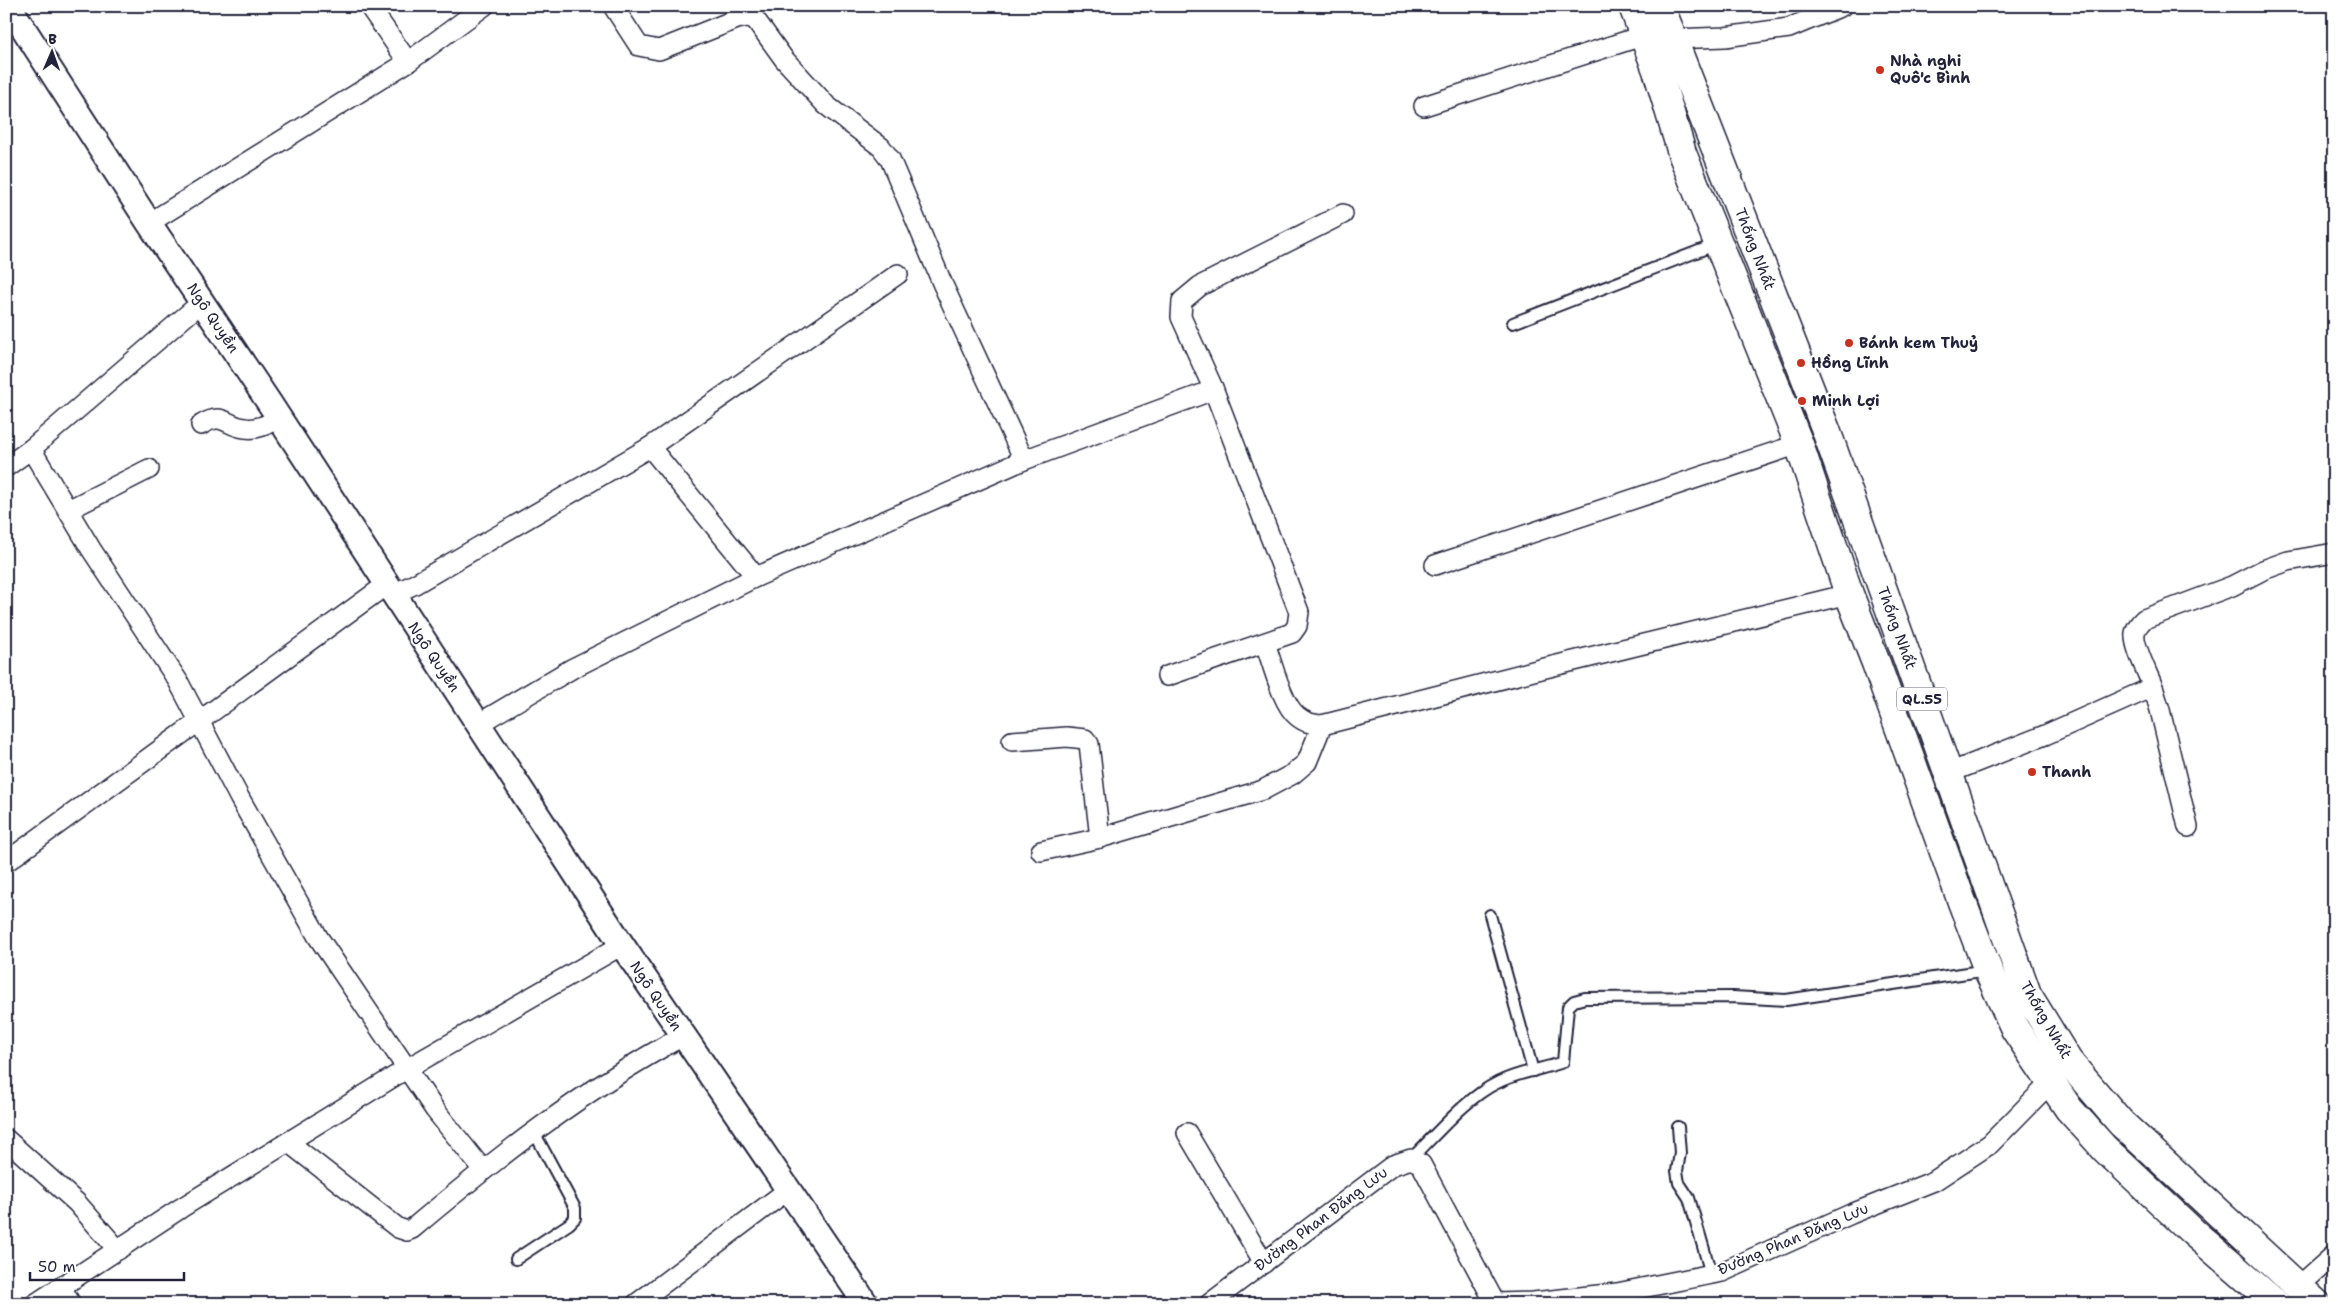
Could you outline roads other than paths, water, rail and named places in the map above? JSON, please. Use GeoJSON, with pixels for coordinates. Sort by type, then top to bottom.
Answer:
{"type":"FeatureCollection","features":[{"type":"Feature","properties":{"kind":"highway","name":"Thống Nhất"},"geometry":{"type":"LineString","coordinates":[[1633,6],[1645,35],[1670,69],[1826,430],[2027,994],[2068,1061],[2120,1123],[2215,1212],[2308,1295]]}},
{"type":"Feature","properties":{"kind":"highway","name":"Thống Nhất"},"geometry":{"type":"LineString","coordinates":[[1660,6],[1673,39],[1670,69],[1682,153],[1799,444],[1849,594],[1988,970],[2015,1028],[2069,1109],[2105,1149],[2193,1232],[2276,1304]]}},
{"type":"Feature","properties":{"kind":"highway"},"geometry":{"type":"LineString","coordinates":[[1876,664],[1905,652]]}},
{"type":"Feature","properties":{"kind":"highway"},"geometry":{"type":"LineString","coordinates":[[2193,1232],[2215,1212]]}},
{"type":"Feature","properties":{"kind":"street"},"geometry":{"type":"LineString","coordinates":[[369,6],[408,62]]}},
{"type":"Feature","properties":{"kind":"street"},"geometry":{"type":"LineString","coordinates":[[149,223],[408,62],[484,6]]}},
{"type":"Feature","properties":{"kind":"street"},"geometry":{"type":"LineString","coordinates":[[613,6],[639,46],[659,50],[737,19],[748,17],[755,20],[784,59],[826,105],[881,146],[890,159],[943,285],[1024,460]]}},
{"type":"Feature","properties":{"kind":"street"},"geometry":{"type":"LineString","coordinates":[[1673,39],[1724,37],[1789,28],[1842,6]]}},
{"type":"Feature","properties":{"kind":"street","name":"Ngô Quyền"},"geometry":{"type":"LineString","coordinates":[[14,13],[149,223],[279,418],[389,590],[622,945],[866,1304]]}},
{"type":"Feature","properties":{"kind":"street"},"geometry":{"type":"LineString","coordinates":[[1424,106],[1645,35]]}},
{"type":"Feature","properties":{"kind":"street"},"geometry":{"type":"LineString","coordinates":[[1168,676],[1265,644],[1292,633],[1297,626],[1299,612],[1213,388],[1181,317],[1182,301],[1200,286],[1343,214]]}},
{"type":"Feature","properties":{"kind":"street"},"geometry":{"type":"LineString","coordinates":[[6,862],[201,722],[240,691],[389,590],[415,584],[650,447],[898,274]]}},
{"type":"Feature","properties":{"kind":"street"},"geometry":{"type":"LineString","coordinates":[[6,467],[31,448],[202,302]]}},
{"type":"Feature","properties":{"kind":"street"},"geometry":{"type":"LineString","coordinates":[[478,724],[573,668],[756,577],[1024,460],[1205,393],[1213,388]]}},
{"type":"Feature","properties":{"kind":"street"},"geometry":{"type":"LineString","coordinates":[[201,425],[215,418],[223,418],[238,427],[256,428],[279,418]]}},
{"type":"Feature","properties":{"kind":"street"},"geometry":{"type":"LineString","coordinates":[[1434,565],[1799,444]]}},
{"type":"Feature","properties":{"kind":"street"},"geometry":{"type":"LineString","coordinates":[[650,447],[756,577]]}},
{"type":"Feature","properties":{"kind":"street"},"geometry":{"type":"LineString","coordinates":[[31,448],[68,510],[178,681],[239,797],[318,937],[435,1110],[483,1170]]}},
{"type":"Feature","properties":{"kind":"street"},"geometry":{"type":"LineString","coordinates":[[68,510],[149,469]]}},
{"type":"Feature","properties":{"kind":"street"},"geometry":{"type":"LineString","coordinates":[[2188,827],[2160,710],[2136,642],[2135,634],[2138,626],[2144,619],[2232,586],[2264,570],[2288,561],[2334,553]]}},
{"type":"Feature","properties":{"kind":"street"},"geometry":{"type":"LineString","coordinates":[[1265,644],[1286,701],[1294,715],[1306,722],[1322,725],[1541,669],[1849,594]]}},
{"type":"Feature","properties":{"kind":"street"},"geometry":{"type":"LineString","coordinates":[[1948,773],[2045,735],[2152,687]]}},
{"type":"Feature","properties":{"kind":"street"},"geometry":{"type":"LineString","coordinates":[[1041,851],[1100,838],[1263,790],[1293,774],[1307,762],[1322,725]]}},
{"type":"Feature","properties":{"kind":"street"},"geometry":{"type":"LineString","coordinates":[[1012,741],[1067,737],[1085,739],[1089,744],[1100,838]]}},
{"type":"Feature","properties":{"kind":"street"},"geometry":{"type":"LineString","coordinates":[[35,1304],[288,1142],[408,1068],[622,945]]}},
{"type":"Feature","properties":{"kind":"street"},"geometry":{"type":"LineString","coordinates":[[288,1142],[398,1228],[407,1231],[412,1229],[483,1170],[599,1085],[630,1065],[683,1036]]}},
{"type":"Feature","properties":{"kind":"street","name":"Đường Phan Đăng Lưu"},"geometry":{"type":"LineString","coordinates":[[1209,1304],[1393,1166],[1411,1159],[1421,1164],[1495,1303],[1620,1298],[1722,1272],[1851,1214],[1934,1181],[1990,1144],[2050,1083]]}},
{"type":"Feature","properties":{"kind":"street"},"geometry":{"type":"LineString","coordinates":[[1188,1133],[1264,1263]]}},
{"type":"Feature","properties":{"kind":"street"},"geometry":{"type":"LineString","coordinates":[[6,1139],[77,1203],[118,1250]]}},
{"type":"Feature","properties":{"kind":"street"},"geometry":{"type":"LineString","coordinates":[[636,1304],[660,1297],[788,1190]]}},
{"type":"Feature","properties":{"kind":"street"},"geometry":{"type":"LineString","coordinates":[[2308,1295],[2334,1255]]}},
{"type":"Feature","properties":{"kind":"street"},"geometry":{"type":"LineString","coordinates":[[61,1286],[71,1304]]}},
{"type":"Feature","properties":{"kind":"lane"},"geometry":{"type":"LineString","coordinates":[[1512,323],[1718,243]]}},
{"type":"Feature","properties":{"kind":"lane"},"geometry":{"type":"LineString","coordinates":[[1490,915],[1534,1071]]}},
{"type":"Feature","properties":{"kind":"lane"},"geometry":{"type":"LineString","coordinates":[[1411,1159],[1471,1101],[1496,1083],[1519,1074],[1563,1062],[1568,1008],[1574,1001],[1586,998],[1733,997],[1786,1000],[1988,970]]}},
{"type":"Feature","properties":{"kind":"lane"},"geometry":{"type":"LineString","coordinates":[[1678,1127],[1678,1177],[1689,1198],[1710,1274]]}},
{"type":"Feature","properties":{"kind":"lane"},"geometry":{"type":"LineString","coordinates":[[516,1259],[569,1224],[575,1218],[575,1208],[534,1132]]}},
{"type":"Feature","properties":{"kind":"place","name":"Nhà nghi Quô'c Bình"},"geometry":{"type":"Point","coordinates":[1880,70]}},
{"type":"Feature","properties":{"kind":"place","name":"Bánh kem Thuỷ"},"geometry":{"type":"Point","coordinates":[1849,343]}},
{"type":"Feature","properties":{"kind":"place","name":"Hồng Lĩnh"},"geometry":{"type":"Point","coordinates":[1801,363]}},
{"type":"Feature","properties":{"kind":"place","name":"Minh Lợi"},"geometry":{"type":"Point","coordinates":[1802,401]}},
{"type":"Feature","properties":{"kind":"place","name":"Thanh"},"geometry":{"type":"Point","coordinates":[2032,772]}}]}
